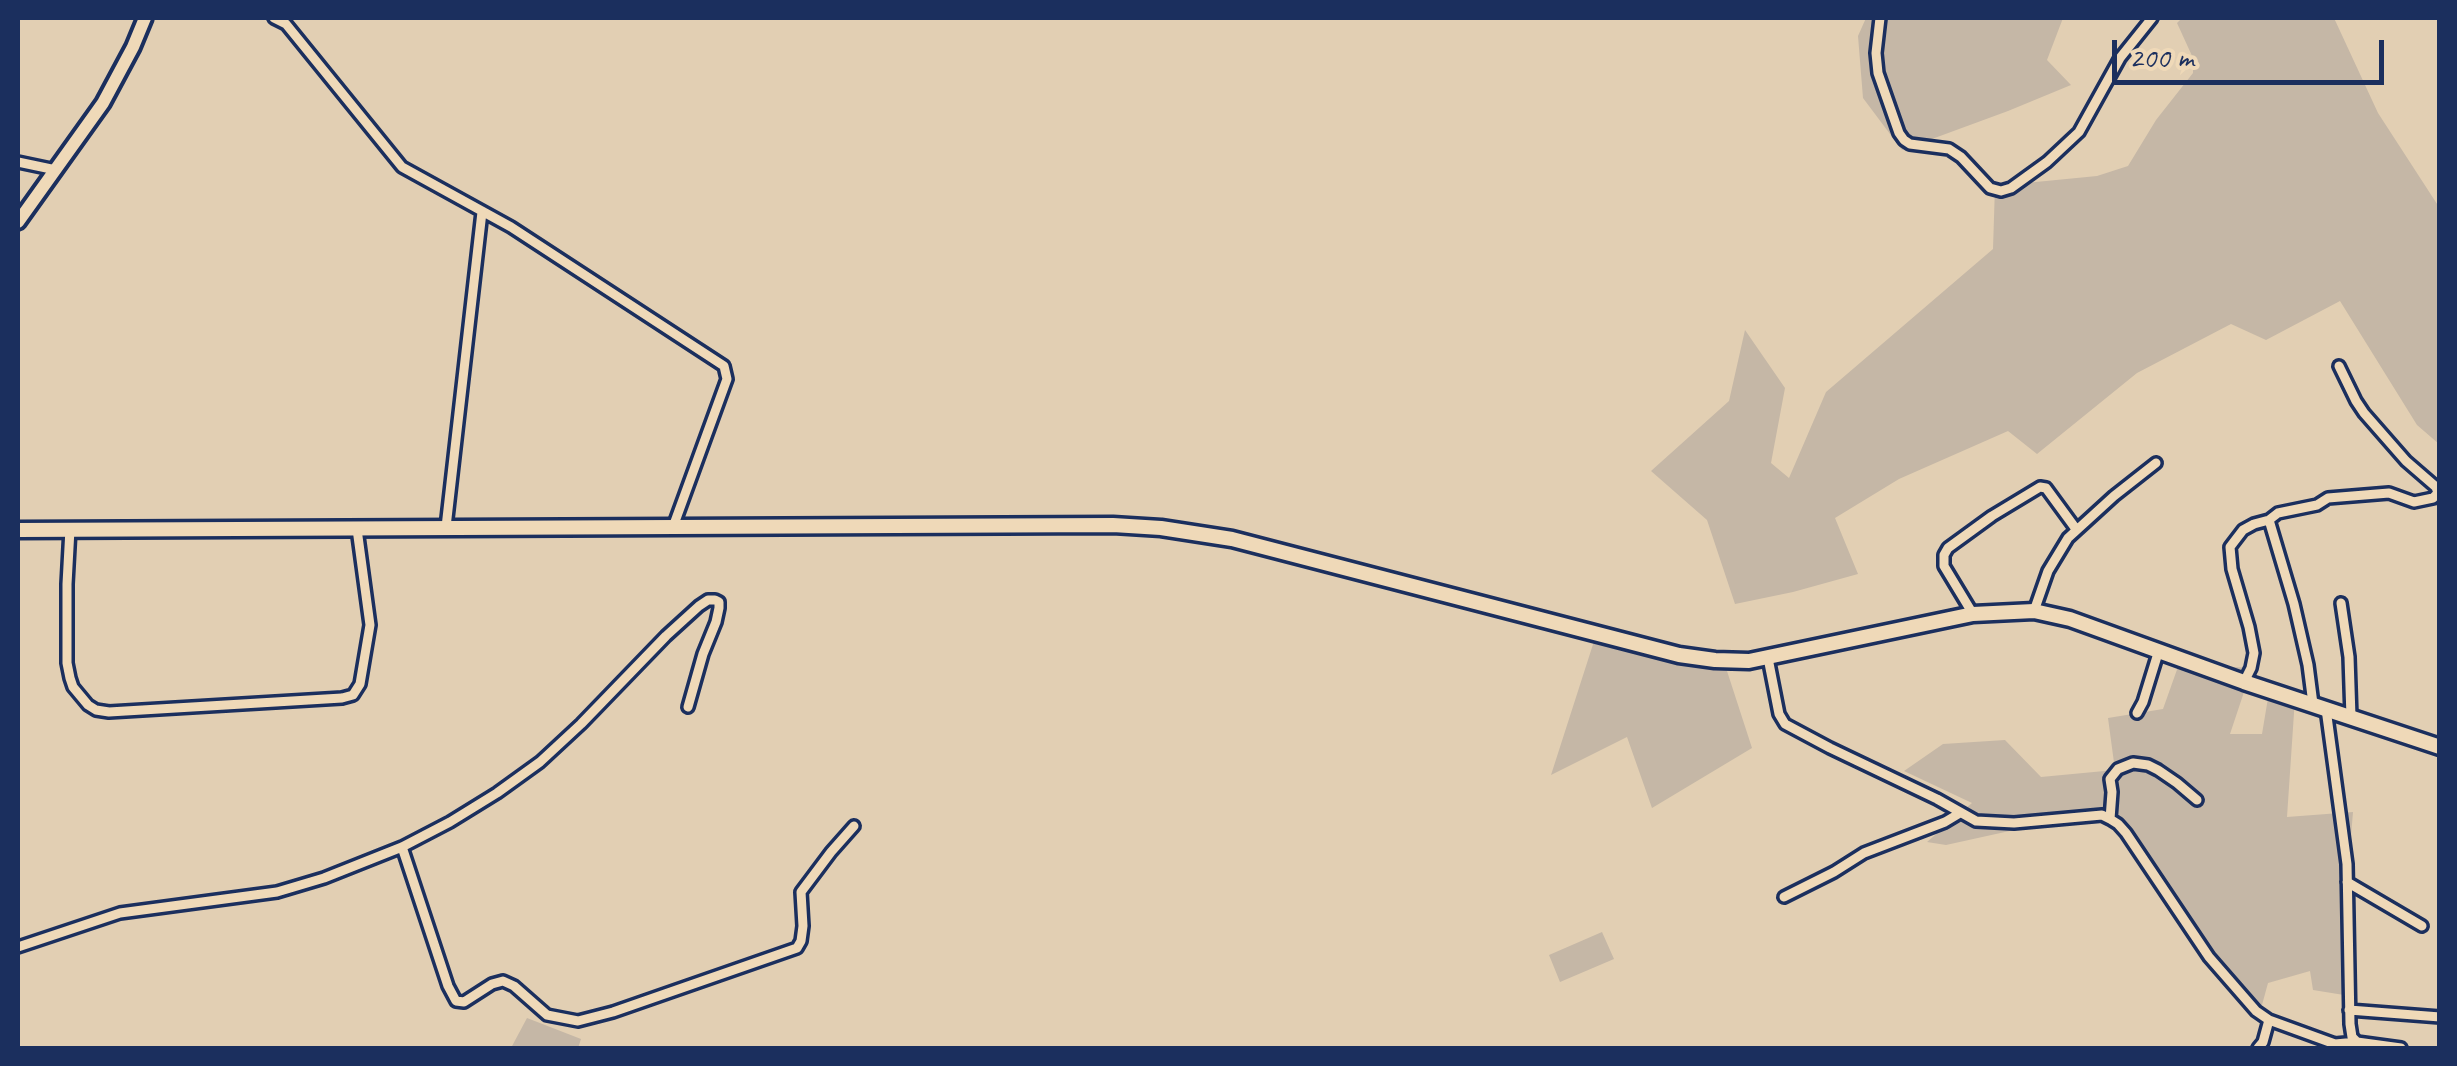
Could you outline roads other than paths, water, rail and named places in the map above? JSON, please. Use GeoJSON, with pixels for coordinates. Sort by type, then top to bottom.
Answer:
{"type":"FeatureCollection","features":[{"type":"Feature","properties":{"kind":"main road"},"geometry":{"type":"LineString","coordinates":[[18,530],[1112,526],[1176,530],[1232,539],[1391,578],[1679,655],[1748,661],[1972,614],[2034,611],[2070,619],[2244,682],[2438,744]]}},
{"type":"Feature","properties":{"kind":"street"},"geometry":{"type":"LineString","coordinates":[[18,222],[103,103],[145,18]]}},
{"type":"Feature","properties":{"kind":"street"},"geometry":{"type":"LineString","coordinates":[[274,18],[286,24],[402,167],[512,227],[724,366],[727,380],[673,527]]}},
{"type":"Feature","properties":{"kind":"street"},"geometry":{"type":"LineString","coordinates":[[1880,18],[1878,74],[1904,140],[1949,149],[1990,188],[2001,191],[2047,162],[2079,132],[2120,58],[2152,18]]}},
{"type":"Feature","properties":{"kind":"street"},"geometry":{"type":"LineString","coordinates":[[18,162],[56,170]]}},
{"type":"Feature","properties":{"kind":"street"},"geometry":{"type":"LineString","coordinates":[[446,527],[482,212]]}},
{"type":"Feature","properties":{"kind":"street"},"geometry":{"type":"LineString","coordinates":[[2244,682],[2254,654],[2230,547],[2243,530],[2328,498],[2389,493],[2414,502],[2438,493],[2364,413],[2339,366]]}},
{"type":"Feature","properties":{"kind":"street"},"geometry":{"type":"LineString","coordinates":[[2034,611],[2057,554],[2076,529],[2156,463]]}},
{"type":"Feature","properties":{"kind":"street"},"geometry":{"type":"LineString","coordinates":[[1972,614],[1944,566],[1948,548],[2040,487],[2046,488],[2076,529]]}},
{"type":"Feature","properties":{"kind":"street"},"geometry":{"type":"LineString","coordinates":[[2268,520],[2320,706],[2348,882],[2351,1033],[2357,1042]]}},
{"type":"Feature","properties":{"kind":"street"},"geometry":{"type":"LineString","coordinates":[[70,530],[70,678],[88,705],[109,712],[353,695],[360,684],[370,625],[356,529]]}},
{"type":"Feature","properties":{"kind":"street"},"geometry":{"type":"LineString","coordinates":[[18,947],[120,913],[277,892],[324,878],[402,846],[450,822],[540,762],[674,628],[699,606],[715,600],[719,602],[716,622],[688,707]]}},
{"type":"Feature","properties":{"kind":"street"},"geometry":{"type":"LineString","coordinates":[[2341,603],[2349,657],[2351,717]]}},
{"type":"Feature","properties":{"kind":"street"},"geometry":{"type":"LineString","coordinates":[[2137,713],[2159,650]]}},
{"type":"Feature","properties":{"kind":"street"},"geometry":{"type":"LineString","coordinates":[[1768,658],[1779,714],[1785,724],[1976,821],[2048,821],[2093,816],[2110,819],[2126,833],[2209,957],[2256,1011],[2269,1020],[2336,1044],[2357,1042],[2401,1048]]}},
{"type":"Feature","properties":{"kind":"street"},"geometry":{"type":"LineString","coordinates":[[2110,819],[2110,778],[2118,769],[2133,763],[2158,770],[2197,800]]}},
{"type":"Feature","properties":{"kind":"street"},"geometry":{"type":"LineString","coordinates":[[1784,897],[1864,853],[1960,813]]}},
{"type":"Feature","properties":{"kind":"street"},"geometry":{"type":"LineString","coordinates":[[402,846],[448,986],[458,1002],[468,1001],[492,984],[503,982],[514,986],[542,1012],[578,1021],[796,948],[803,926],[801,892],[854,826]]}},
{"type":"Feature","properties":{"kind":"street"},"geometry":{"type":"LineString","coordinates":[[2348,882],[2422,926]]}},
{"type":"Feature","properties":{"kind":"street"},"geometry":{"type":"LineString","coordinates":[[2350,1010],[2440,1017]]}},
{"type":"Feature","properties":{"kind":"street"},"geometry":{"type":"LineString","coordinates":[[2258,1048],[2264,1042],[2269,1020]]}}]}
